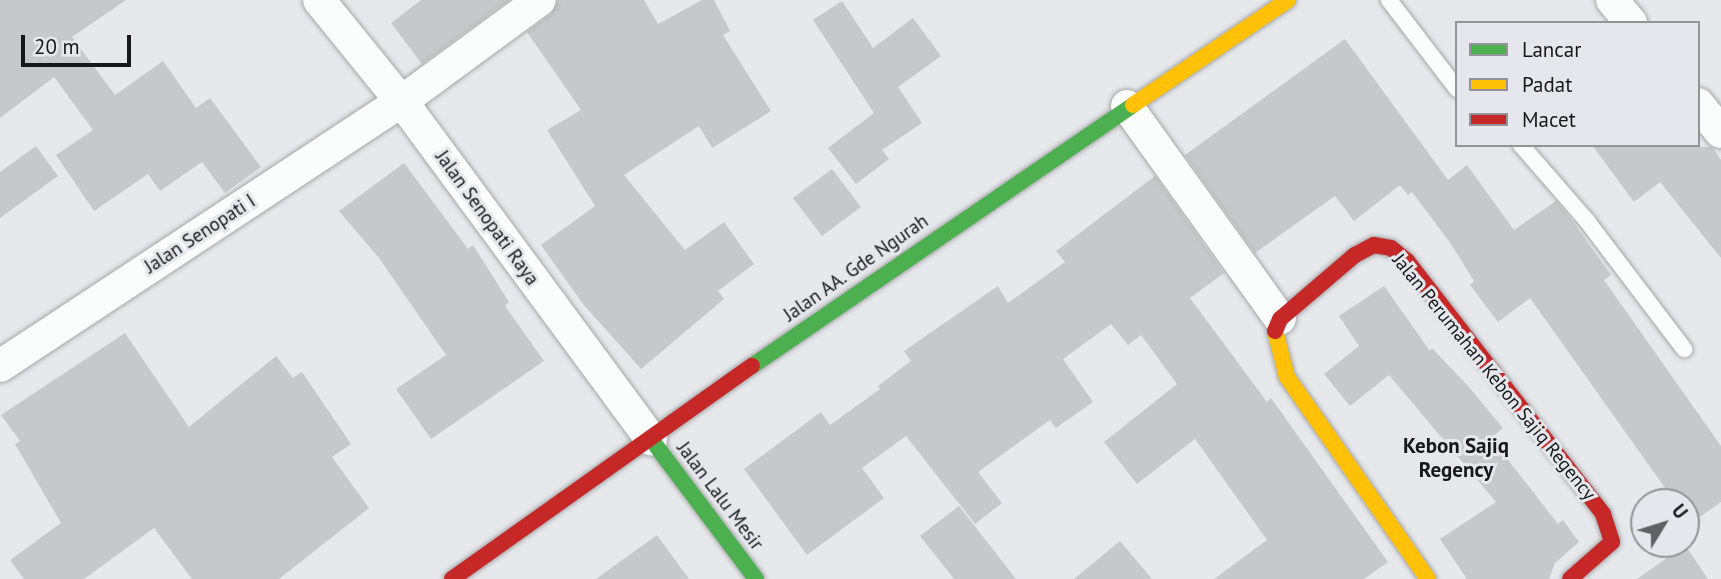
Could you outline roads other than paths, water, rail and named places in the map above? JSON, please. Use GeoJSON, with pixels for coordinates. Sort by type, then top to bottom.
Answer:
{"type":"FeatureCollection","features":[{"type":"Feature","properties":{"kind":"street","name":"Jalan Senopati Raya"},"geometry":{"type":"LineString","coordinates":[[319,0],[401,102],[651,439]]}},
{"type":"Feature","properties":{"kind":"street","name":"Jalan Senopati I"},"geometry":{"type":"LineString","coordinates":[[0,366],[401,102],[540,0]]}},
{"type":"Feature","properties":{"kind":"street","name":"Jalan AA. Gde Ngurah"},"geometry":{"type":"LineString","coordinates":[[452,579],[1127,106],[1288,0]]}},
{"type":"Feature","properties":{"kind":"street"},"geometry":{"type":"LineString","coordinates":[[1612,0],[1629,21]]}},
{"type":"Feature","properties":{"kind":"street"},"geometry":{"type":"LineString","coordinates":[[1127,106],[1280,319],[1275,331],[1287,377],[1428,579]]}},
{"type":"Feature","properties":{"kind":"street"},"geometry":{"type":"LineString","coordinates":[[1700,106],[1721,132]]}},
{"type":"Feature","properties":{"kind":"street","name":"Jalan Perumahan Kebon Sajiq Regency"},"geometry":{"type":"LineString","coordinates":[[1280,319],[1355,255],[1374,246],[1401,254],[1603,514],[1612,542],[1604,554],[1570,579]]}},
{"type":"Feature","properties":{"kind":"street","name":"Jalan Lalu Mesir"},"geometry":{"type":"LineString","coordinates":[[651,439],[756,579]]}},
{"type":"Feature","properties":{"kind":"lane"},"geometry":{"type":"LineString","coordinates":[[1389,0],[1455,86]]}},
{"type":"Feature","properties":{"kind":"lane"},"geometry":{"type":"LineString","coordinates":[[1523,147],[1587,221],[1684,349]]}},
{"type":"Feature","properties":{"kind":"district","name":"Kebon Sajiq Regency"},"geometry":{"type":"Point","coordinates":[1456,458]}}]}
